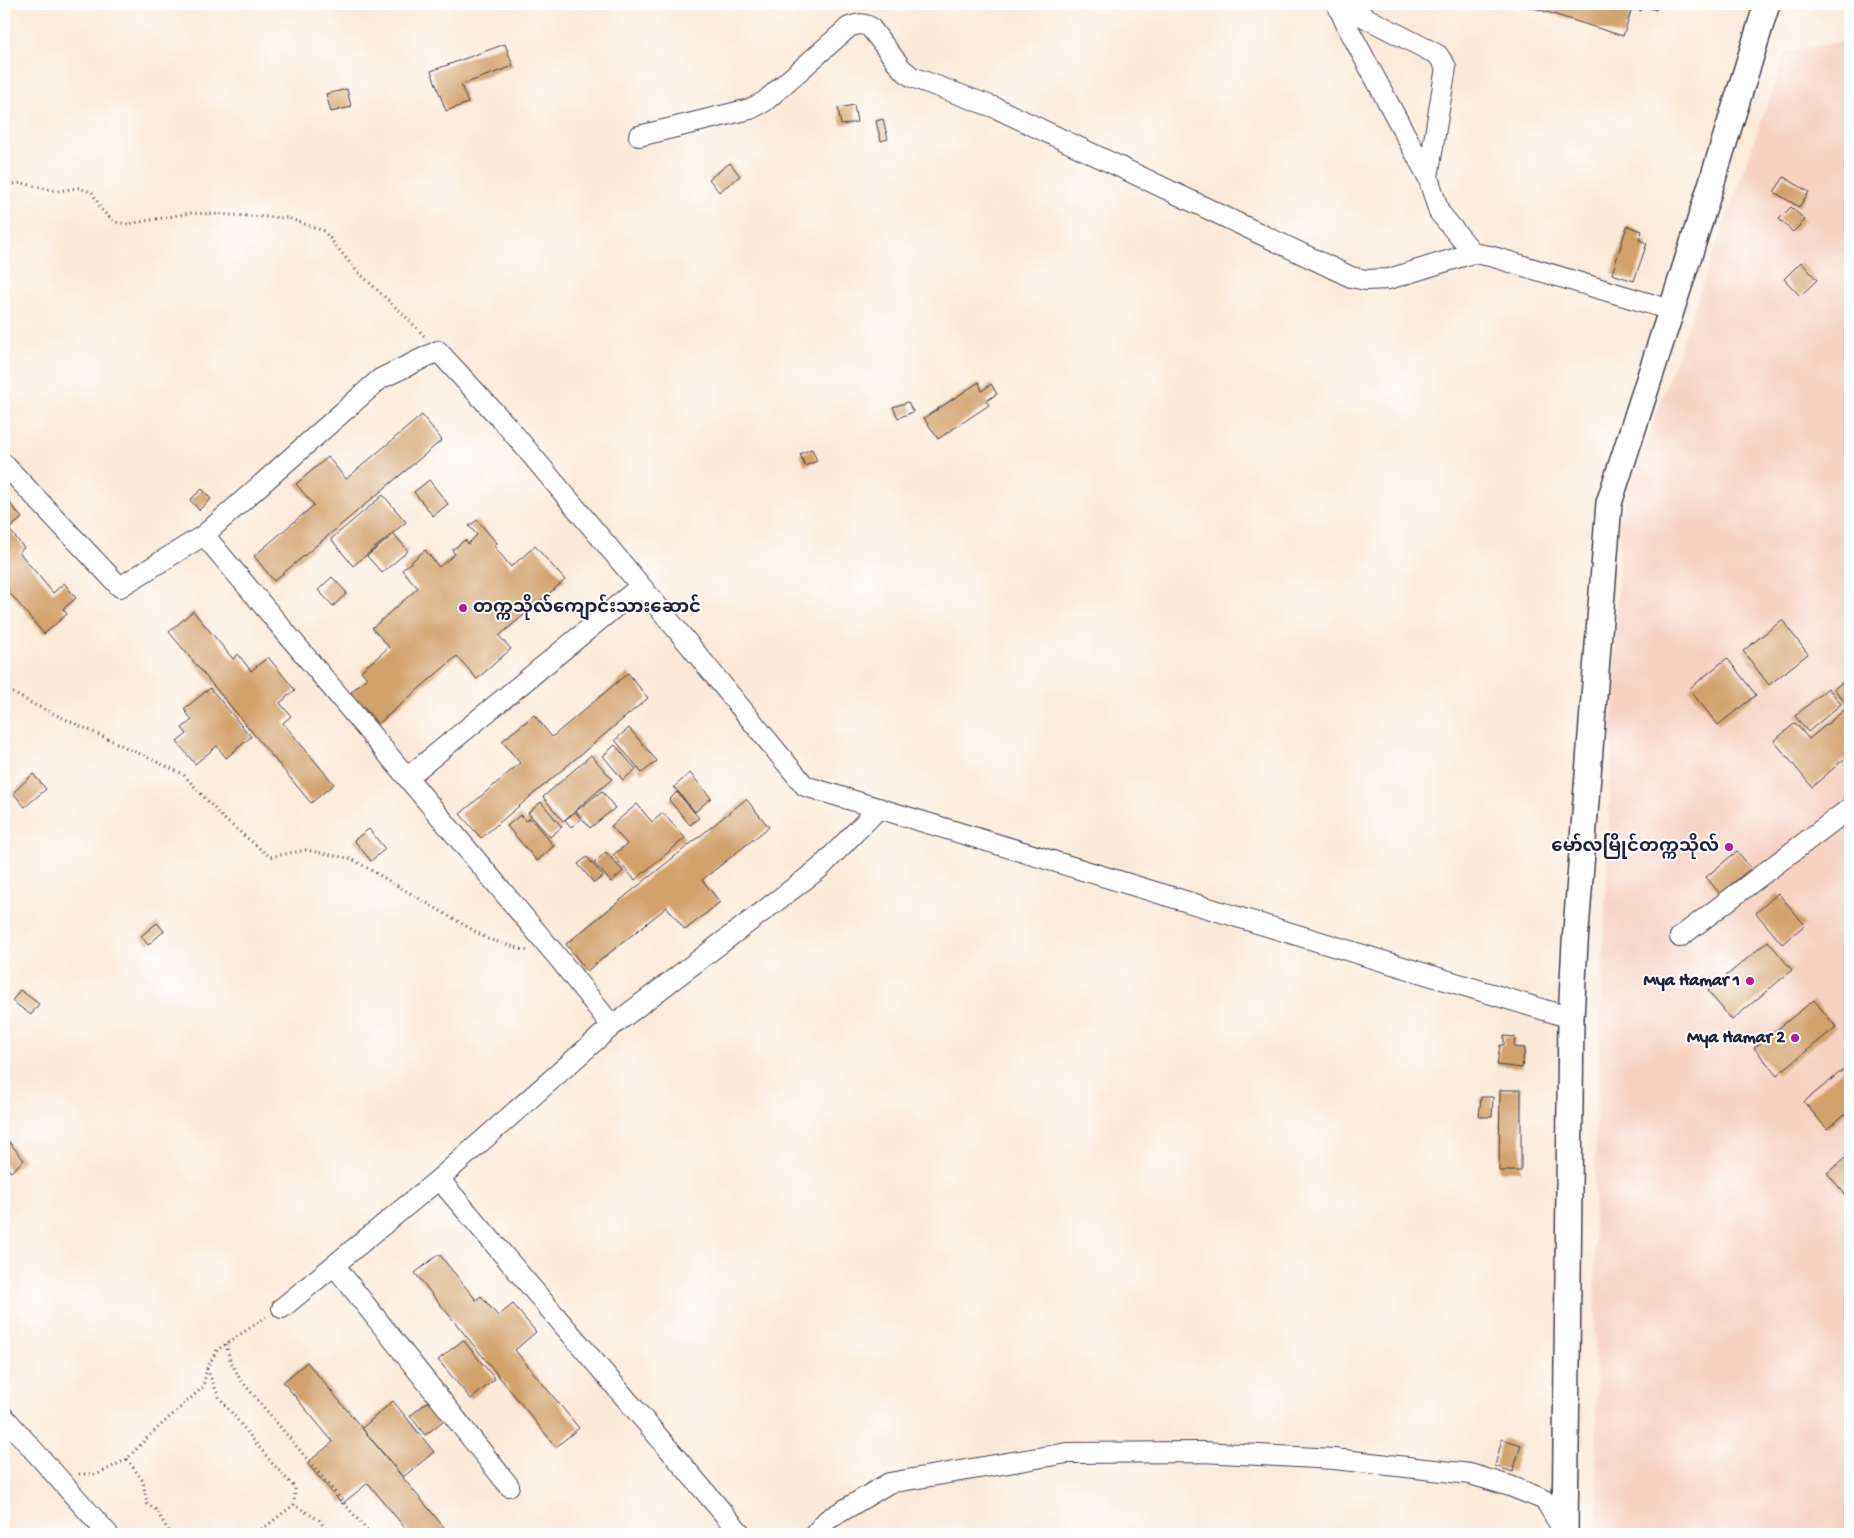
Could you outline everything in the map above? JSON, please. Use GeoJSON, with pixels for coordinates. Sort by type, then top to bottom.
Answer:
{"type":"FeatureCollection","features":[{"type":"Feature","properties":{"kind":"main road"},"geometry":{"type":"LineString","coordinates":[[1564,1533],[1572,1018],[1576,934],[1609,503],[1672,310],[1767,4]]}},
{"type":"Feature","properties":{"kind":"street"},"geometry":{"type":"LineString","coordinates":[[1338,4],[1438,55],[1444,62],[1446,67],[1428,177]]}},
{"type":"Feature","properties":{"kind":"street"},"geometry":{"type":"LineString","coordinates":[[1338,4],[1346,24],[1428,177],[1439,212],[1473,253]]}},
{"type":"Feature","properties":{"kind":"street"},"geometry":{"type":"LineString","coordinates":[[639,136],[750,108],[764,102],[849,27],[856,24],[864,24],[870,27],[902,69],[912,77],[996,108],[1351,277],[1366,280],[1389,279],[1473,253],[1490,256],[1672,310]]}},
{"type":"Feature","properties":{"kind":"street"},"geometry":{"type":"LineString","coordinates":[[4,464],[120,588],[204,535],[380,379],[438,351],[508,428],[642,586],[805,786],[1572,1018]]}},
{"type":"Feature","properties":{"kind":"street"},"geometry":{"type":"LineString","coordinates":[[204,535],[408,777],[560,960],[612,1026]]}},
{"type":"Feature","properties":{"kind":"street"},"geometry":{"type":"LineString","coordinates":[[408,777],[642,586]]}},
{"type":"Feature","properties":{"kind":"street"},"geometry":{"type":"LineString","coordinates":[[282,1308],[440,1179],[612,1026],[820,868],[879,808]]}},
{"type":"Feature","properties":{"kind":"street"},"geometry":{"type":"LineString","coordinates":[[1680,936],[1850,808]]}},
{"type":"Feature","properties":{"kind":"street"},"geometry":{"type":"LineString","coordinates":[[440,1179],[740,1534]]}},
{"type":"Feature","properties":{"kind":"street"},"geometry":{"type":"LineString","coordinates":[[334,1265],[509,1486]]}},
{"type":"Feature","properties":{"kind":"street"},"geometry":{"type":"LineString","coordinates":[[4,1417],[108,1534]]}},
{"type":"Feature","properties":{"kind":"street"},"geometry":{"type":"LineString","coordinates":[[815,1534],[827,1520],[889,1484],[1067,1453],[1192,1452],[1334,1459],[1470,1474],[1510,1486],[1544,1500],[1564,1533]]}},
{"type":"Feature","properties":{"kind":"path"},"geometry":{"type":"LineString","coordinates":[[4,185],[22,183],[57,191],[78,188],[92,192],[102,209],[114,222],[128,224],[190,213],[288,218],[324,231],[354,268],[407,318],[438,351]]}},
{"type":"Feature","properties":{"kind":"path"},"geometry":{"type":"LineString","coordinates":[[4,688],[35,705],[183,774],[222,818],[270,857],[306,850],[352,859],[488,939],[560,960]]}},
{"type":"Feature","properties":{"kind":"path"},"geometry":{"type":"LineString","coordinates":[[64,1485],[80,1473],[98,1474],[127,1459],[149,1436],[203,1387],[207,1368],[217,1350],[282,1308]]}},
{"type":"Feature","properties":{"kind":"path"},"geometry":{"type":"LineString","coordinates":[[226,1344],[230,1360],[240,1379],[370,1534]]}},
{"type":"Feature","properties":{"kind":"path"},"geometry":{"type":"LineString","coordinates":[[207,1368],[219,1397],[272,1463],[296,1488],[294,1505],[262,1530],[252,1534]]}},
{"type":"Feature","properties":{"kind":"path"},"geometry":{"type":"LineString","coordinates":[[127,1459],[143,1482],[147,1504],[158,1511],[171,1534]]}},
{"type":"Feature","properties":{"kind":"path"},"geometry":{"type":"LineString","coordinates":[[294,1505],[319,1520],[330,1534]]}},
{"type":"Feature","properties":{"kind":"shaded area","name":"မော်လမြိုင်တက္ကသိုလ်"},"geometry":{"type":"Polygon","coordinates":[[[1850,40],[1850,1534],[1599,1534],[1597,1524],[1594,1183],[1621,511],[1786,52],[1850,40]]]}},
{"type":"Feature","properties":{"kind":"building"},"geometry":{"type":"Polygon","coordinates":[[[1521,4],[1658,4],[1656,10],[1643,6],[1641,11],[1632,8],[1623,36],[1521,4]]]}},
{"type":"Feature","properties":{"kind":"building"},"geometry":{"type":"Polygon","coordinates":[[[505,44],[513,66],[461,85],[468,103],[446,111],[431,71],[505,44]]]}},
{"type":"Feature","properties":{"kind":"building"},"geometry":{"type":"Polygon","coordinates":[[[347,89],[351,107],[331,112],[326,94],[347,89]]]}},
{"type":"Feature","properties":{"kind":"building"},"geometry":{"type":"Polygon","coordinates":[[[854,105],[857,122],[841,125],[838,108],[854,105]]]}},
{"type":"Feature","properties":{"kind":"building"},"geometry":{"type":"Polygon","coordinates":[[[883,119],[888,139],[881,141],[876,121],[883,119]]]}},
{"type":"Feature","properties":{"kind":"building"},"geometry":{"type":"Polygon","coordinates":[[[730,163],[740,176],[719,192],[709,179],[730,163]]]}},
{"type":"Feature","properties":{"kind":"building"},"geometry":{"type":"Polygon","coordinates":[[[1784,177],[1809,192],[1799,207],[1774,192],[1784,177]]]}},
{"type":"Feature","properties":{"kind":"building"},"geometry":{"type":"Polygon","coordinates":[[[1791,207],[1805,220],[1793,232],[1779,219],[1791,207]]]}},
{"type":"Feature","properties":{"kind":"building"},"geometry":{"type":"Polygon","coordinates":[[[1627,226],[1642,231],[1639,240],[1647,243],[1634,281],[1612,274],[1627,226]]]}},
{"type":"Feature","properties":{"kind":"building"},"geometry":{"type":"Polygon","coordinates":[[[1801,262],[1817,280],[1800,296],[1784,279],[1801,262]]]}},
{"type":"Feature","properties":{"kind":"building"},"geometry":{"type":"Polygon","coordinates":[[[979,382],[982,391],[991,384],[997,394],[986,401],[989,405],[938,439],[924,418],[979,382]]]}},
{"type":"Feature","properties":{"kind":"building"},"geometry":{"type":"Polygon","coordinates":[[[908,402],[913,412],[898,418],[893,407],[908,402]]]}},
{"type":"Feature","properties":{"kind":"building"},"geometry":{"type":"Polygon","coordinates":[[[422,415],[442,440],[274,581],[254,556],[314,505],[296,484],[328,457],[346,479],[422,415]]]}},
{"type":"Feature","properties":{"kind":"building"},"geometry":{"type":"Polygon","coordinates":[[[812,449],[817,461],[805,466],[800,454],[812,449]]]}},
{"type":"Feature","properties":{"kind":"building"},"geometry":{"type":"Polygon","coordinates":[[[429,480],[448,504],[433,516],[414,492],[429,480]]]}},
{"type":"Feature","properties":{"kind":"building"},"geometry":{"type":"Polygon","coordinates":[[[202,489],[211,499],[199,510],[190,500],[202,489]]]}},
{"type":"Feature","properties":{"kind":"building"},"geometry":{"type":"Polygon","coordinates":[[[383,495],[406,522],[353,566],[331,539],[383,495]]]}},
{"type":"Feature","properties":{"kind":"building"},"geometry":{"type":"Polygon","coordinates":[[[4,496],[22,518],[9,529],[24,548],[19,552],[53,593],[64,583],[76,598],[63,609],[67,614],[44,634],[4,586],[4,496]]]}},
{"type":"Feature","properties":{"kind":"building","name":"တက္ကသိုလ်ကျောင်းသားဆောင်"},"geometry":{"type":"Polygon","coordinates":[[[477,520],[497,543],[494,546],[511,567],[535,546],[565,580],[499,636],[511,649],[477,679],[457,656],[378,724],[351,692],[367,678],[361,671],[389,647],[372,628],[418,588],[402,570],[425,550],[439,567],[455,554],[452,550],[465,540],[468,544],[477,535],[469,526],[477,520]]]}},
{"type":"Feature","properties":{"kind":"building"},"geometry":{"type":"Polygon","coordinates":[[[394,534],[408,551],[382,573],[367,556],[394,534]]]}},
{"type":"Feature","properties":{"kind":"building"},"geometry":{"type":"Polygon","coordinates":[[[332,577],[347,593],[333,606],[318,590],[332,577]]]}},
{"type":"Feature","properties":{"kind":"building"},"geometry":{"type":"Polygon","coordinates":[[[193,611],[233,659],[238,654],[251,671],[268,657],[295,690],[280,703],[291,716],[283,723],[334,784],[311,803],[169,632],[193,611]]]}},
{"type":"Feature","properties":{"kind":"building"},"geometry":{"type":"Polygon","coordinates":[[[1782,620],[1808,654],[1769,685],[1743,651],[1782,620]]]}},
{"type":"Feature","properties":{"kind":"building"},"geometry":{"type":"Polygon","coordinates":[[[1727,658],[1756,695],[1718,725],[1689,689],[1727,658]]]}},
{"type":"Feature","properties":{"kind":"building"},"geometry":{"type":"Polygon","coordinates":[[[628,673],[648,698],[481,838],[460,814],[520,763],[502,741],[534,715],[552,737],[628,673]]]}},
{"type":"Feature","properties":{"kind":"building"},"geometry":{"type":"Polygon","coordinates":[[[1850,676],[1850,754],[1812,787],[1774,741],[1795,723],[1809,739],[1849,706],[1834,689],[1850,676]]]}},
{"type":"Feature","properties":{"kind":"building"},"geometry":{"type":"Polygon","coordinates":[[[210,688],[251,737],[226,758],[217,746],[195,764],[177,742],[187,734],[182,728],[192,720],[184,709],[210,688]]]}},
{"type":"Feature","properties":{"kind":"building"},"geometry":{"type":"Polygon","coordinates":[[[1828,688],[1841,704],[1808,732],[1795,716],[1828,688]]]}},
{"type":"Feature","properties":{"kind":"building"},"geometry":{"type":"Polygon","coordinates":[[[629,728],[657,761],[642,773],[615,740],[629,728]]]}},
{"type":"Feature","properties":{"kind":"building"},"geometry":{"type":"Polygon","coordinates":[[[615,745],[636,769],[623,780],[603,756],[615,745]]]}},
{"type":"Feature","properties":{"kind":"building"},"geometry":{"type":"Polygon","coordinates":[[[591,755],[612,779],[563,821],[543,797],[591,755]]]}},
{"type":"Feature","properties":{"kind":"building"},"geometry":{"type":"Polygon","coordinates":[[[690,773],[711,798],[695,812],[674,787],[690,773]]]}},
{"type":"Feature","properties":{"kind":"building"},"geometry":{"type":"Polygon","coordinates":[[[33,774],[46,789],[25,807],[13,793],[33,774]]]}},
{"type":"Feature","properties":{"kind":"building"},"geometry":{"type":"Polygon","coordinates":[[[602,791],[615,808],[590,828],[576,811],[602,791]]]}},
{"type":"Feature","properties":{"kind":"building"},"geometry":{"type":"Polygon","coordinates":[[[677,792],[699,818],[690,825],[669,800],[677,792]]]}},
{"type":"Feature","properties":{"kind":"building"},"geometry":{"type":"Polygon","coordinates":[[[746,799],[769,827],[702,880],[720,902],[685,930],[667,907],[587,971],[566,944],[746,799]]]}},
{"type":"Feature","properties":{"kind":"building"},"geometry":{"type":"Polygon","coordinates":[[[541,802],[562,827],[550,837],[528,813],[541,802]]]}},
{"type":"Feature","properties":{"kind":"building"},"geometry":{"type":"Polygon","coordinates":[[[637,804],[652,822],[663,813],[685,838],[635,880],[613,855],[627,844],[611,826],[637,804]]]}},
{"type":"Feature","properties":{"kind":"building"},"geometry":{"type":"Polygon","coordinates":[[[575,812],[581,819],[571,827],[565,820],[575,812]]]}},
{"type":"Feature","properties":{"kind":"building"},"geometry":{"type":"Polygon","coordinates":[[[520,815],[526,821],[530,818],[554,846],[537,861],[507,826],[520,815]]]}},
{"type":"Feature","properties":{"kind":"building"},"geometry":{"type":"Polygon","coordinates":[[[369,829],[385,849],[371,861],[354,840],[369,829]]]}},
{"type":"Feature","properties":{"kind":"building"},"geometry":{"type":"Polygon","coordinates":[[[1737,851],[1751,868],[1720,894],[1706,877],[1737,851]]]}},
{"type":"Feature","properties":{"kind":"building"},"geometry":{"type":"Polygon","coordinates":[[[606,852],[623,871],[611,882],[594,863],[606,852]]]}},
{"type":"Feature","properties":{"kind":"building"},"geometry":{"type":"Polygon","coordinates":[[[587,857],[603,876],[594,883],[578,864],[587,857]]]}},
{"type":"Feature","properties":{"kind":"building"},"geometry":{"type":"Polygon","coordinates":[[[1778,893],[1805,925],[1782,944],[1756,913],[1778,893]]]}},
{"type":"Feature","properties":{"kind":"building"},"geometry":{"type":"Polygon","coordinates":[[[157,923],[164,931],[148,945],[141,936],[157,923]]]}},
{"type":"Feature","properties":{"kind":"building","name":"Mya Hamar 1"},"geometry":{"type":"Polygon","coordinates":[[[1768,941],[1792,970],[1732,1020],[1708,991],[1768,941]]]}},
{"type":"Feature","properties":{"kind":"building"},"geometry":{"type":"Polygon","coordinates":[[[20,990],[39,1004],[31,1015],[12,1001],[20,990]]]}},
{"type":"Feature","properties":{"kind":"building","name":"Mya Hamar 2"},"geometry":{"type":"Polygon","coordinates":[[[1814,1000],[1836,1027],[1777,1075],[1754,1048],[1814,1000]]]}},
{"type":"Feature","properties":{"kind":"building"},"geometry":{"type":"Polygon","coordinates":[[[1504,1036],[1515,1037],[1514,1047],[1525,1048],[1522,1068],[1497,1065],[1500,1045],[1504,1045],[1504,1036]]]}},
{"type":"Feature","properties":{"kind":"building"},"geometry":{"type":"Polygon","coordinates":[[[1850,1064],[1850,1110],[1827,1129],[1804,1102],[1850,1064]]]}},
{"type":"Feature","properties":{"kind":"building"},"geometry":{"type":"Polygon","coordinates":[[[1500,1090],[1521,1090],[1521,1171],[1499,1171],[1500,1090]]]}},
{"type":"Feature","properties":{"kind":"building"},"geometry":{"type":"Polygon","coordinates":[[[1481,1097],[1493,1097],[1492,1117],[1479,1117],[1481,1097]]]}},
{"type":"Feature","properties":{"kind":"building"},"geometry":{"type":"Polygon","coordinates":[[[5,1137],[24,1160],[11,1172],[4,1164],[5,1137]]]}},
{"type":"Feature","properties":{"kind":"building"},"geometry":{"type":"Polygon","coordinates":[[[1850,1154],[1850,1200],[1827,1173],[1850,1154]]]}},
{"type":"Feature","properties":{"kind":"building"},"geometry":{"type":"Polygon","coordinates":[[[439,1254],[476,1300],[481,1296],[498,1316],[513,1304],[536,1332],[515,1350],[579,1428],[556,1447],[415,1273],[439,1254]]]}},
{"type":"Feature","properties":{"kind":"building"},"geometry":{"type":"Polygon","coordinates":[[[463,1340],[495,1379],[471,1399],[438,1360],[463,1340]]]}},
{"type":"Feature","properties":{"kind":"building"},"geometry":{"type":"Polygon","coordinates":[[[307,1362],[448,1532],[446,1534],[410,1534],[368,1483],[342,1504],[307,1463],[333,1442],[283,1382],[307,1362]]]}},
{"type":"Feature","properties":{"kind":"building"},"geometry":{"type":"Polygon","coordinates":[[[432,1398],[447,1418],[425,1435],[410,1416],[432,1398]]]}},
{"type":"Feature","properties":{"kind":"building"},"geometry":{"type":"Polygon","coordinates":[[[393,1401],[434,1452],[403,1477],[362,1428],[393,1401]]]}},
{"type":"Feature","properties":{"kind":"building"},"geometry":{"type":"Polygon","coordinates":[[[1502,1439],[1521,1445],[1513,1472],[1495,1466],[1502,1439]]]}},
{"type":"Feature","properties":{"kind":"place","name":"တက္ကသိုလ်ကျောင်းသားဆောင်"},"geometry":{"type":"Point","coordinates":[463,608]}},
{"type":"Feature","properties":{"kind":"place","name":"မော်လမြိုင်တက္ကသိုလ်"},"geometry":{"type":"Point","coordinates":[1729,847]}},
{"type":"Feature","properties":{"kind":"place","name":"Mya Hamar 1"},"geometry":{"type":"Point","coordinates":[1750,981]}},
{"type":"Feature","properties":{"kind":"place","name":"Mya Hamar 2"},"geometry":{"type":"Point","coordinates":[1795,1038]}}]}
